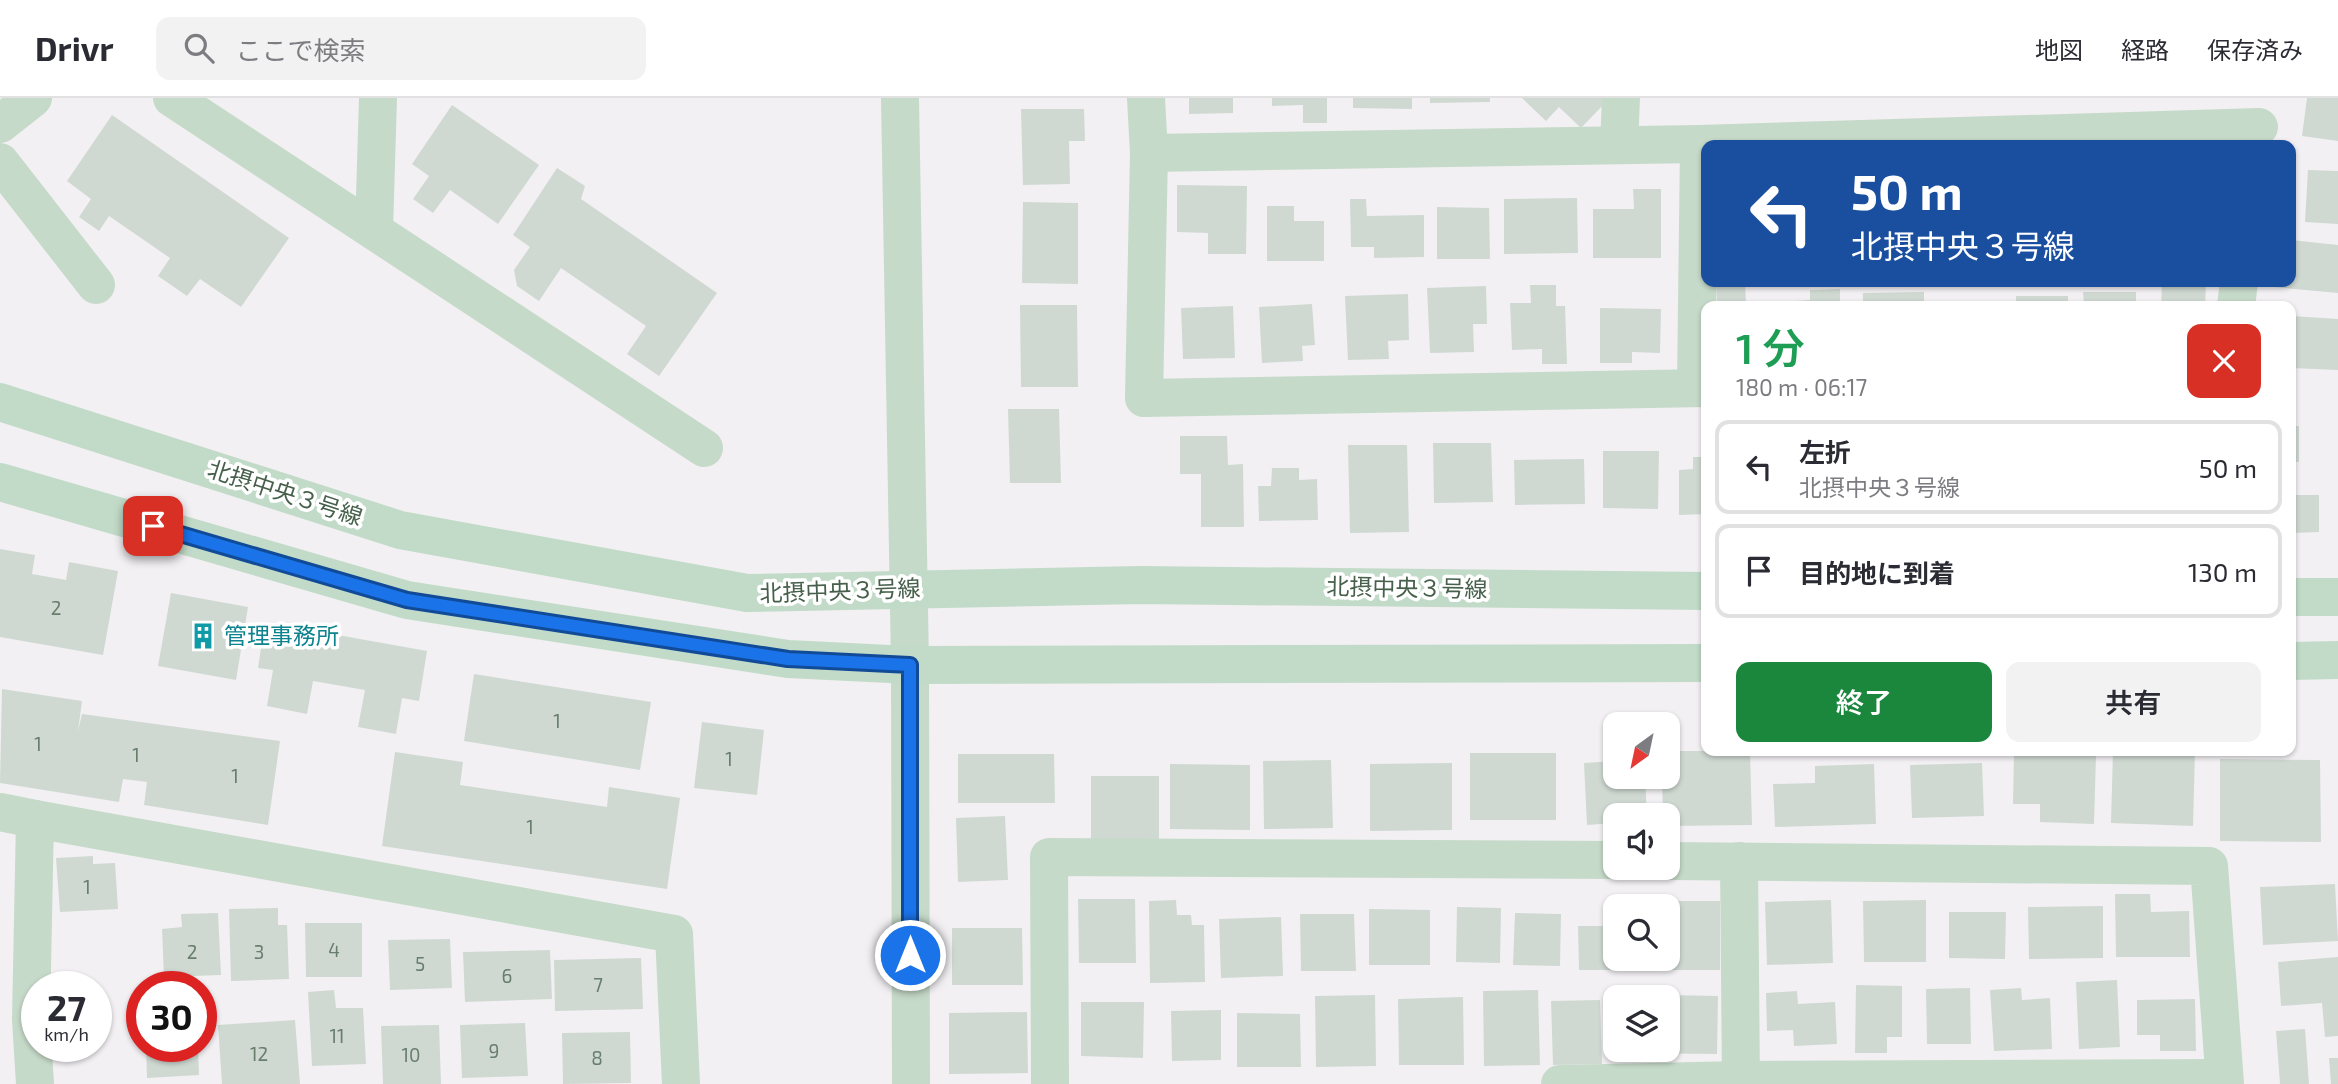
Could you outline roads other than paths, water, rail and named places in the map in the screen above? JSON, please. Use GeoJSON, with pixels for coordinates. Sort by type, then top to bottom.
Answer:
{"type":"FeatureCollection","features":[{"type":"Feature","properties":{"kind":"street"},"geometry":{"type":"LineString","coordinates":[[0,124],[33,98]]}},
{"type":"Feature","properties":{"kind":"street"},"geometry":{"type":"LineString","coordinates":[[173,98],[704,448]]}},
{"type":"Feature","properties":{"kind":"street"},"geometry":{"type":"LineString","coordinates":[[374,230],[378,98]]}},
{"type":"Feature","properties":{"kind":"street"},"geometry":{"type":"LineString","coordinates":[[900,98],[910,665],[911,1084]]}},
{"type":"Feature","properties":{"kind":"street"},"geometry":{"type":"LineString","coordinates":[[1146,98],[1149,153],[1144,398],[1701,388],[1699,145],[1149,153]]}},
{"type":"Feature","properties":{"kind":"street"},"geometry":{"type":"LineString","coordinates":[[1619,145],[1621,98]]}},
{"type":"Feature","properties":{"kind":"street"},"geometry":{"type":"LineString","coordinates":[[1826,140],[2259,123]]}},
{"type":"Feature","properties":{"kind":"street"},"geometry":{"type":"LineString","coordinates":[[0,162],[96,285]]}},
{"type":"Feature","properties":{"kind":"street","name":"北摂中央３号線"},"geometry":{"type":"LineString","coordinates":[[0,402],[400,530],[747,593],[1141,585],[1701,591]]}},
{"type":"Feature","properties":{"kind":"street"},"geometry":{"type":"LineString","coordinates":[[0,482],[407,600],[788,659],[910,665],[1701,663]]}},
{"type":"Feature","properties":{"kind":"street"},"geometry":{"type":"LineString","coordinates":[[2296,597],[2338,597]]}},
{"type":"Feature","properties":{"kind":"street"},"geometry":{"type":"LineString","coordinates":[[2296,661],[2338,660]]}},
{"type":"Feature","properties":{"kind":"street"},"geometry":{"type":"LineString","coordinates":[[35,1084],[16,1019],[18,815],[674,933],[681,1084]]}},
{"type":"Feature","properties":{"kind":"street"},"geometry":{"type":"LineString","coordinates":[[1050,1084],[1049,857],[1603,860]]}},
{"type":"Feature","properties":{"kind":"street"},"geometry":{"type":"LineString","coordinates":[[1560,1084],[2225,1081],[2209,866],[1680,861]]}},
{"type":"Feature","properties":{"kind":"street"},"geometry":{"type":"LineString","coordinates":[[1739,861],[1741,1082]]}},
{"type":"Feature","properties":{"kind":"place","name":"管理事務所"},"geometry":{"type":"Point","coordinates":[203,636]}}]}
